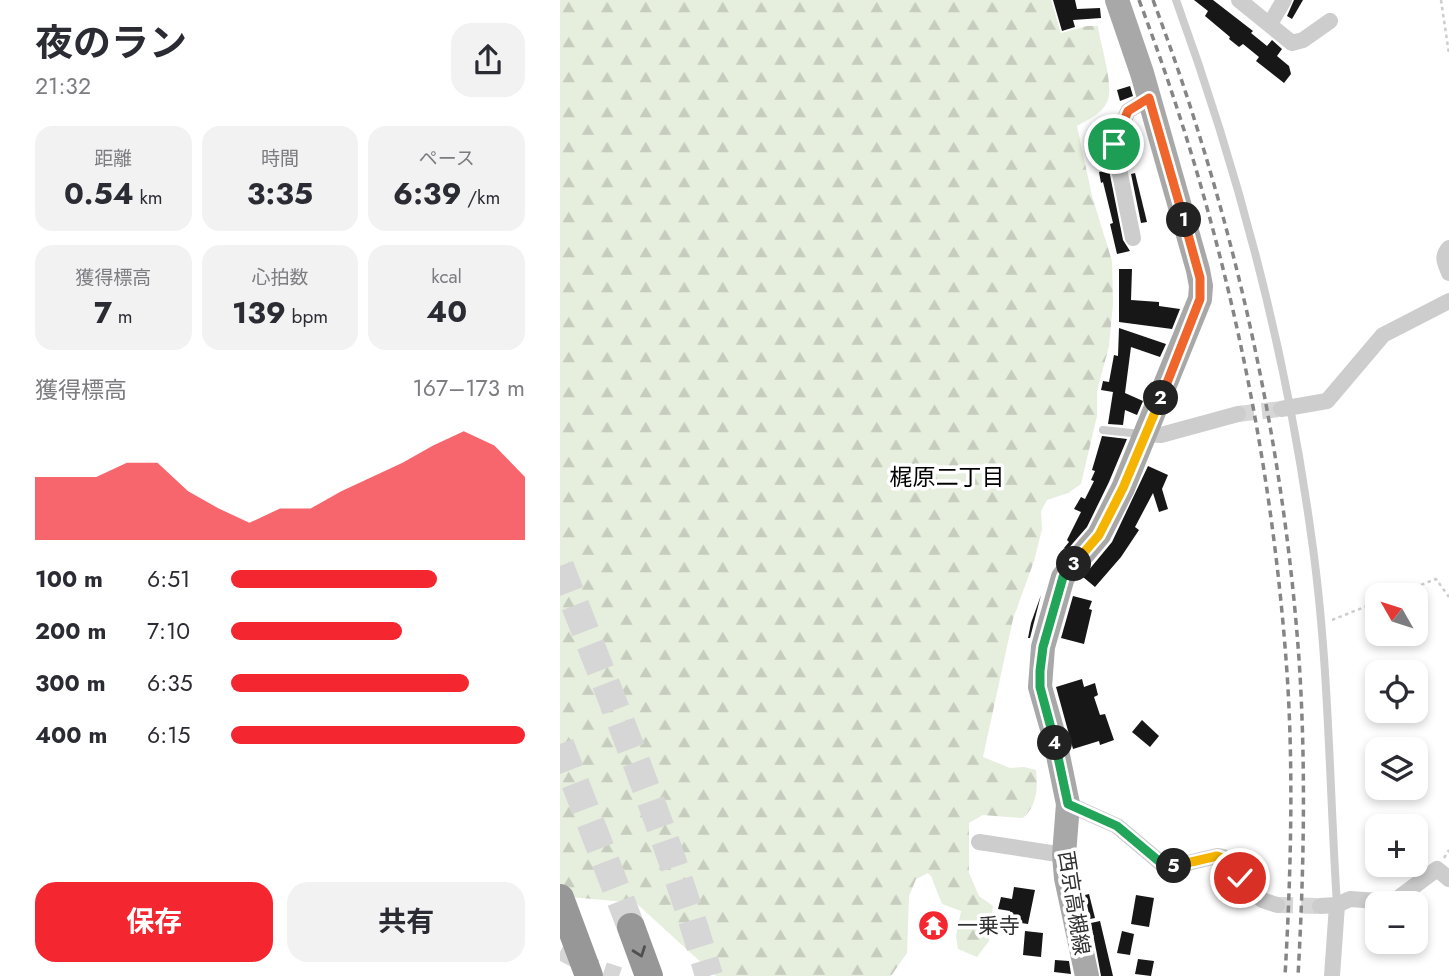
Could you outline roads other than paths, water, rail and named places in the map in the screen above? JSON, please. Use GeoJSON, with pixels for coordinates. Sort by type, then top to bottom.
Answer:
{"type":"FeatureCollection","features":[{"type":"Feature","properties":{"kind":"highway"},"geometry":{"type":"LineString","coordinates":[[560,898],[589,976]]}},
{"type":"Feature","properties":{"kind":"highway"},"geometry":{"type":"LineString","coordinates":[[631,928],[649,976]]}},
{"type":"Feature","properties":{"kind":"main road","name":"西京高槻線"},"geometry":{"type":"LineString","coordinates":[[1087,976],[1066,878],[1064,855],[1068,804],[1054,736],[1040,687],[1043,647],[1063,577],[1099,535],[1147,434],[1201,293],[1200,278],[1149,98],[1117,0]]}},
{"type":"Feature","properties":{"kind":"street"},"geometry":{"type":"LineString","coordinates":[[1239,0],[1292,43],[1303,40],[1329,21]]}},
{"type":"Feature","properties":{"kind":"street"},"geometry":{"type":"LineString","coordinates":[[1270,24],[1284,0]]}},
{"type":"Feature","properties":{"kind":"street"},"geometry":{"type":"LineString","coordinates":[[1133,238],[1114,144],[1128,111],[1149,98]]}},
{"type":"Feature","properties":{"kind":"street"},"geometry":{"type":"LineString","coordinates":[[1449,248],[1444,259],[1449,273]]}},
{"type":"Feature","properties":{"kind":"street"},"geometry":{"type":"LineString","coordinates":[[1286,409],[1326,401],[1383,335],[1449,301]]}},
{"type":"Feature","properties":{"kind":"street"},"geometry":{"type":"LineString","coordinates":[[1147,434],[1161,435],[1238,414]]}},
{"type":"Feature","properties":{"kind":"street"},"geometry":{"type":"LineString","coordinates":[[1068,804],[1117,826],[1167,868],[1217,856],[1223,858],[1262,900],[1277,905]]}},
{"type":"Feature","properties":{"kind":"street"},"geometry":{"type":"LineString","coordinates":[[979,842],[1064,855]]}},
{"type":"Feature","properties":{"kind":"street"},"geometry":{"type":"LineString","coordinates":[[1320,906],[1337,905],[1350,899],[1393,902],[1437,869],[1449,879]]}},
{"type":"Feature","properties":{"kind":"street"},"geometry":{"type":"LineString","coordinates":[[1332,976],[1337,905]]}},
{"type":"Feature","properties":{"kind":"lane"},"geometry":{"type":"LineString","coordinates":[[1176,0],[1240,193],[1312,536],[1321,624],[1337,905]]}},
{"type":"Feature","properties":{"kind":"lane"},"geometry":{"type":"LineString","coordinates":[[1102,430],[1147,434]]}},
{"type":"Feature","properties":{"kind":"tunnel"},"geometry":{"type":"LineString","coordinates":[[1238,414],[1281,409]]}},
{"type":"Feature","properties":{"kind":"tunnel"},"geometry":{"type":"LineString","coordinates":[[560,566],[658,821],[709,976]]}},
{"type":"Feature","properties":{"kind":"tunnel"},"geometry":{"type":"LineString","coordinates":[[560,744],[631,927]]}},
{"type":"Feature","properties":{"kind":"tunnel"},"geometry":{"type":"LineString","coordinates":[[1277,905],[1320,906]]}},
{"type":"Feature","properties":{"kind":"tunnel"},"geometry":{"type":"LineString","coordinates":[[560,952],[577,961],[622,976]]}},
{"type":"Feature","properties":{"kind":"railway"},"geometry":{"type":"LineString","coordinates":[[1139,0],[1168,80],[1216,242],[1236,324],[1267,491],[1286,659],[1290,738],[1290,858],[1285,976]]}},
{"type":"Feature","properties":{"kind":"railway"},"geometry":{"type":"LineString","coordinates":[[1153,0],[1207,160],[1230,242],[1250,324],[1281,491],[1299,659],[1303,738],[1303,857],[1298,976]]}},
{"type":"Feature","properties":{"kind":"place","name":"一乗寺"},"geometry":{"type":"Point","coordinates":[934,926]}},
{"type":"Feature","properties":{"kind":"district","name":"梶原二丁目"},"geometry":{"type":"Point","coordinates":[947,477]}}]}
